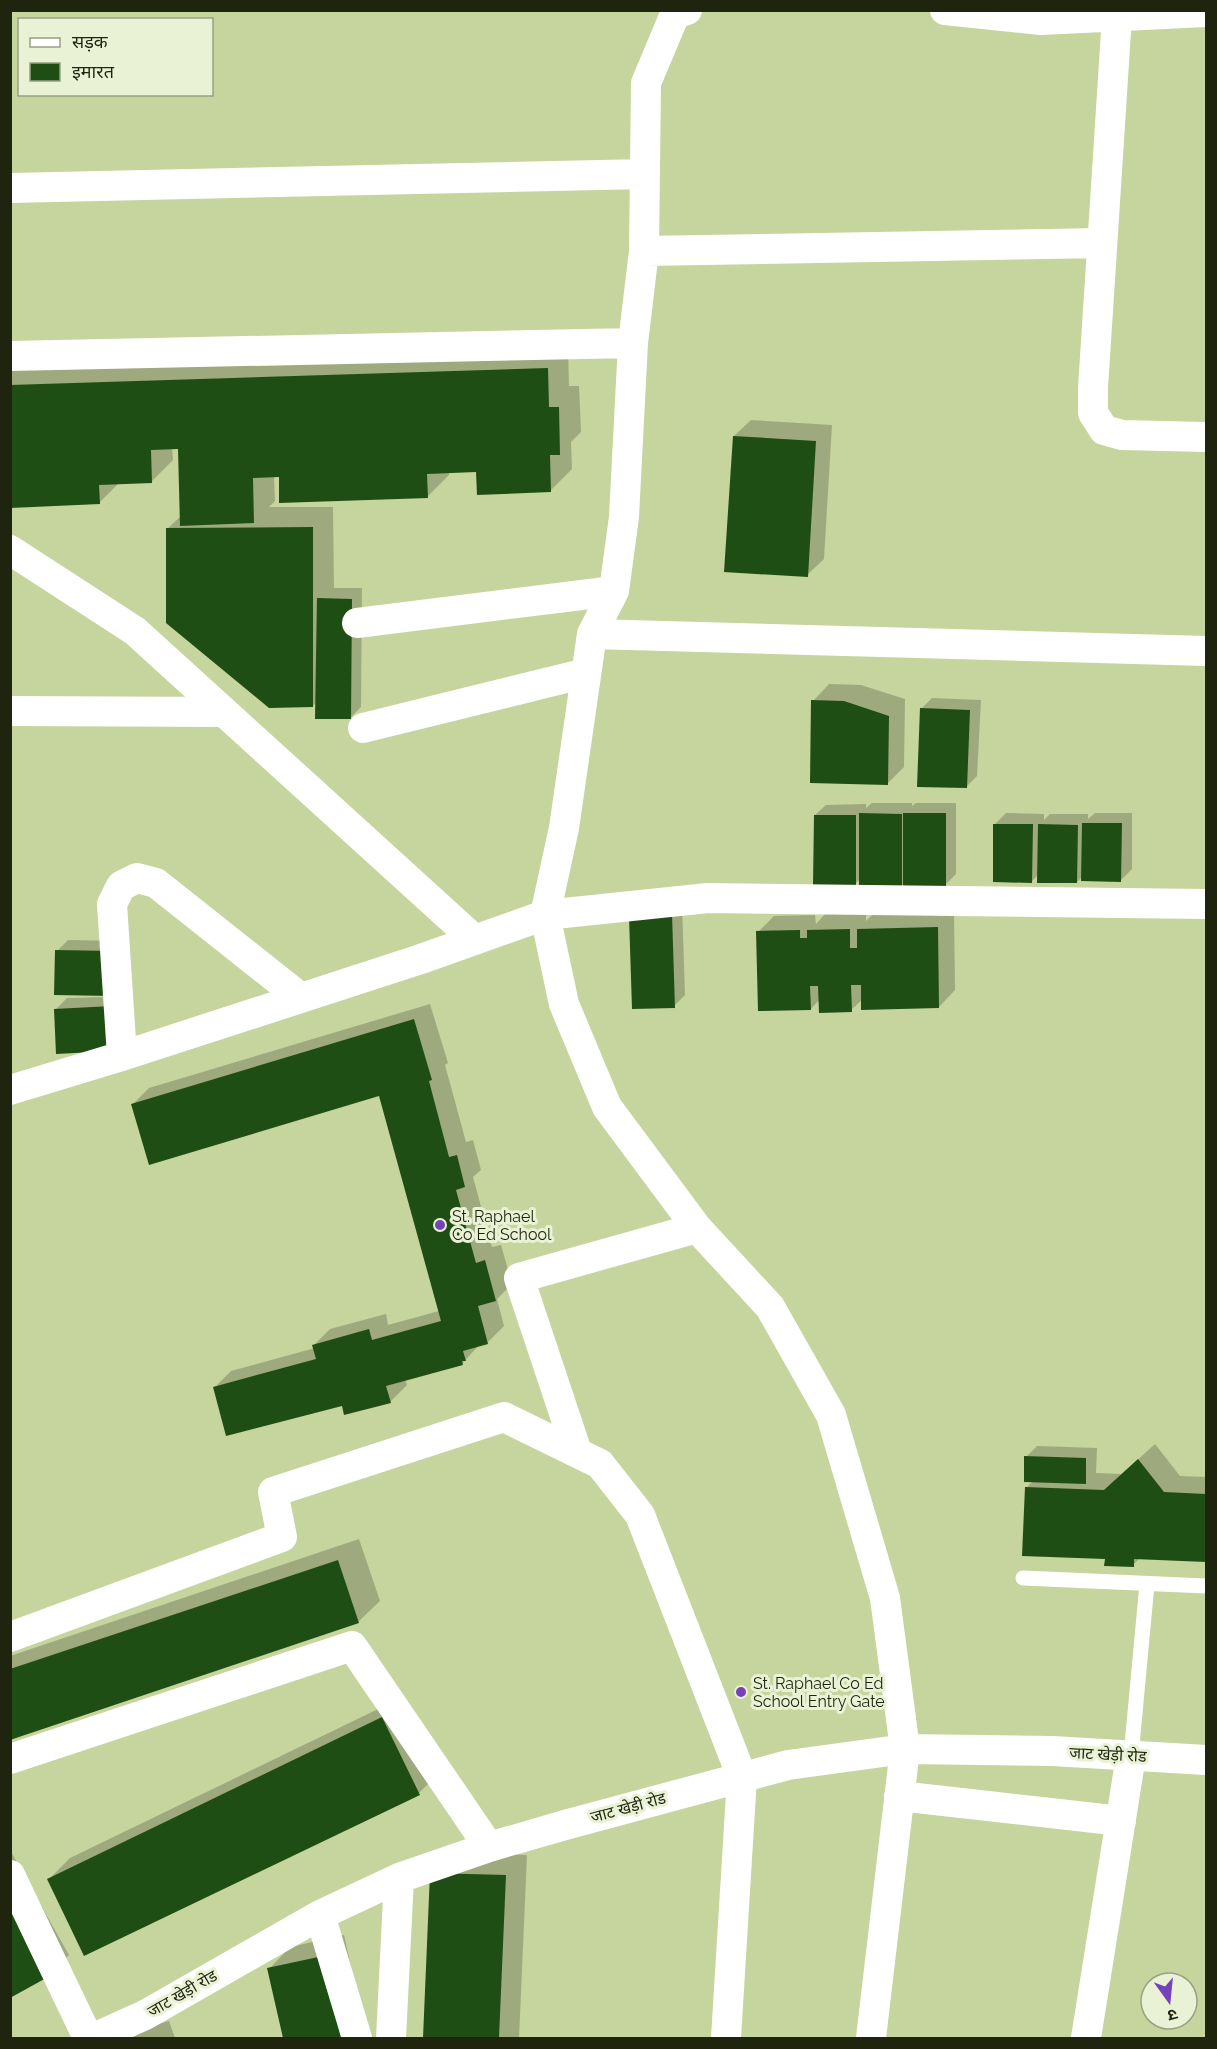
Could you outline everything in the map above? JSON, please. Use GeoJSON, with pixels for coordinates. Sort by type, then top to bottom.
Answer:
{"type":"FeatureCollection","features":[{"type":"Feature","properties":{"kind":"street"},"geometry":{"type":"LineString","coordinates":[[687,10],[675,14],[646,84],[644,251],[633,343],[624,517],[614,591],[592,634],[564,828],[545,915],[564,1004],[607,1107],[697,1228],[770,1307],[831,1415],[885,1598],[905,1749],[871,2038]]}},
{"type":"Feature","properties":{"kind":"street"},"geometry":{"type":"LineString","coordinates":[[945,10],[1041,20],[1206,12]]}},
{"type":"Feature","properties":{"kind":"street"},"geometry":{"type":"LineString","coordinates":[[1117,16],[1093,413],[1104,430],[1122,435],[1206,437]]}},
{"type":"Feature","properties":{"kind":"street"},"geometry":{"type":"LineString","coordinates":[[10,188],[645,174]]}},
{"type":"Feature","properties":{"kind":"street"},"geometry":{"type":"LineString","coordinates":[[644,251],[1102,243]]}},
{"type":"Feature","properties":{"kind":"street"},"geometry":{"type":"LineString","coordinates":[[10,356],[633,343]]}},
{"type":"Feature","properties":{"kind":"street"},"geometry":{"type":"LineString","coordinates":[[10,550],[135,631],[474,940]]}},
{"type":"Feature","properties":{"kind":"street"},"geometry":{"type":"LineString","coordinates":[[357,623],[614,591]]}},
{"type":"Feature","properties":{"kind":"street"},"geometry":{"type":"LineString","coordinates":[[592,634],[1206,651]]}},
{"type":"Feature","properties":{"kind":"street"},"geometry":{"type":"LineString","coordinates":[[363,728],[586,673]]}},
{"type":"Feature","properties":{"kind":"street"},"geometry":{"type":"LineString","coordinates":[[10,711],[224,712]]}},
{"type":"Feature","properties":{"kind":"street"},"geometry":{"type":"LineString","coordinates":[[122,1056],[112,904],[121,886],[137,878],[156,883],[301,998]]}},
{"type":"Feature","properties":{"kind":"street"},"geometry":{"type":"LineString","coordinates":[[10,1090],[301,998],[545,915],[708,898],[1206,904]]}},
{"type":"Feature","properties":{"kind":"street"},"geometry":{"type":"LineString","coordinates":[[577,1452],[519,1278],[697,1228]]}},
{"type":"Feature","properties":{"kind":"street"},"geometry":{"type":"LineString","coordinates":[[10,1637],[282,1537],[273,1492],[504,1417],[600,1464],[640,1515],[742,1777],[726,2038]]}},
{"type":"Feature","properties":{"kind":"street"},"geometry":{"type":"LineString","coordinates":[[10,1759],[352,1646],[489,1847]]}},
{"type":"Feature","properties":{"kind":"street","name":"जाट खेड़ी रोड"},"geometry":{"type":"LineString","coordinates":[[94,2038],[151,2026],[320,1915],[399,1878],[565,1824],[788,1765],[905,1749],[1052,1751],[1206,1760]]}},
{"type":"Feature","properties":{"kind":"street"},"geometry":{"type":"LineString","coordinates":[[1086,2038],[1131,1756]]}},
{"type":"Feature","properties":{"kind":"street"},"geometry":{"type":"LineString","coordinates":[[899,1796],[1121,1821]]}},
{"type":"Feature","properties":{"kind":"street"},"geometry":{"type":"LineString","coordinates":[[10,1875],[88,2038]]}},
{"type":"Feature","properties":{"kind":"street"},"geometry":{"type":"LineString","coordinates":[[391,2038],[399,1878]]}},
{"type":"Feature","properties":{"kind":"street"},"geometry":{"type":"LineString","coordinates":[[320,1915],[357,2038]]}},
{"type":"Feature","properties":{"kind":"lane"},"geometry":{"type":"LineString","coordinates":[[1023,1578],[1206,1586]]}},
{"type":"Feature","properties":{"kind":"lane"},"geometry":{"type":"LineString","coordinates":[[1131,1756],[1147,1584]]}},
{"type":"Feature","properties":{"kind":"building"},"geometry":{"type":"Polygon","coordinates":[[[548,368],[549,407],[559,407],[560,455],[550,455],[551,492],[477,495],[476,472],[427,474],[428,498],[279,503],[279,477],[253,478],[254,523],[180,526],[178,449],[151,450],[152,483],[99,485],[100,504],[10,508],[10,385],[548,368]]]}},
{"type":"Feature","properties":{"kind":"building"},"geometry":{"type":"Polygon","coordinates":[[[733,436],[816,441],[808,577],[724,572],[733,436]]]}},
{"type":"Feature","properties":{"kind":"building"},"geometry":{"type":"Polygon","coordinates":[[[313,527],[313,707],[269,708],[166,623],[166,528],[313,527]]]}},
{"type":"Feature","properties":{"kind":"building"},"geometry":{"type":"Polygon","coordinates":[[[317,598],[352,599],[351,719],[315,719],[317,598]]]}},
{"type":"Feature","properties":{"kind":"building"},"geometry":{"type":"Polygon","coordinates":[[[811,700],[844,701],[889,716],[888,785],[810,783],[811,700]]]}},
{"type":"Feature","properties":{"kind":"building"},"geometry":{"type":"Polygon","coordinates":[[[920,708],[970,710],[967,788],[917,787],[920,708]]]}},
{"type":"Feature","properties":{"kind":"building"},"geometry":{"type":"Polygon","coordinates":[[[859,813],[902,814],[902,886],[859,887],[859,813]]]}},
{"type":"Feature","properties":{"kind":"building"},"geometry":{"type":"Polygon","coordinates":[[[903,813],[946,813],[946,886],[903,887],[903,813]]]}},
{"type":"Feature","properties":{"kind":"building"},"geometry":{"type":"Polygon","coordinates":[[[814,815],[856,815],[856,885],[813,885],[814,815]]]}},
{"type":"Feature","properties":{"kind":"building"},"geometry":{"type":"Polygon","coordinates":[[[1082,823],[1122,823],[1121,882],[1081,881],[1082,823]]]}},
{"type":"Feature","properties":{"kind":"building"},"geometry":{"type":"Polygon","coordinates":[[[993,824],[1033,824],[1032,883],[993,882],[993,824]]]}},
{"type":"Feature","properties":{"kind":"building"},"geometry":{"type":"Polygon","coordinates":[[[1038,824],[1078,825],[1077,883],[1037,883],[1038,824]]]}},
{"type":"Feature","properties":{"kind":"building"},"geometry":{"type":"Polygon","coordinates":[[[672,914],[675,1008],[632,1009],[629,916],[672,914]]]}},
{"type":"Feature","properties":{"kind":"building"},"geometry":{"type":"Polygon","coordinates":[[[938,927],[939,1008],[861,1010],[861,985],[851,985],[852,1012],[819,1013],[818,986],[810,986],[811,1010],[758,1011],[756,931],[800,930],[800,938],[807,938],[807,930],[850,929],[850,948],[857,948],[857,929],[938,927]]]}},
{"type":"Feature","properties":{"kind":"building"},"geometry":{"type":"Polygon","coordinates":[[[55,950],[113,951],[112,996],[54,995],[55,950]]]}},
{"type":"Feature","properties":{"kind":"building"},"geometry":{"type":"Polygon","coordinates":[[[112,1006],[113,1051],[56,1054],[54,1009],[112,1006]]]}},
{"type":"Feature","properties":{"kind":"building","name":"St. Raphael Co Ed School"},"geometry":{"type":"Polygon","coordinates":[[[414,1019],[432,1080],[429,1081],[449,1157],[457,1155],[465,1187],[456,1190],[476,1263],[485,1260],[496,1301],[478,1306],[488,1344],[463,1351],[466,1361],[462,1361],[463,1365],[386,1386],[391,1403],[344,1415],[342,1406],[226,1436],[213,1387],[316,1359],[312,1345],[369,1329],[372,1340],[441,1321],[379,1096],[149,1165],[131,1104],[414,1019]]]}},
{"type":"Feature","properties":{"kind":"building"},"geometry":{"type":"Polygon","coordinates":[[[1024,1456],[1086,1458],[1086,1484],[1024,1482],[1024,1456]]]}},
{"type":"Feature","properties":{"kind":"building"},"geometry":{"type":"Polygon","coordinates":[[[1138,1459],[1164,1492],[1206,1494],[1206,1562],[1134,1559],[1134,1567],[1104,1566],[1105,1559],[1022,1556],[1025,1487],[1104,1490],[1138,1459]]]}},
{"type":"Feature","properties":{"kind":"building"},"geometry":{"type":"Polygon","coordinates":[[[338,1560],[359,1623],[10,1740],[10,1669],[338,1560]]]}},
{"type":"Feature","properties":{"kind":"building"},"geometry":{"type":"Polygon","coordinates":[[[382,1717],[420,1795],[84,1956],[47,1879],[382,1717]]]}},
{"type":"Feature","properties":{"kind":"building"},"geometry":{"type":"Polygon","coordinates":[[[430,1873],[506,1875],[499,2038],[423,2038],[430,1873]]]}},
{"type":"Feature","properties":{"kind":"building"},"geometry":{"type":"Polygon","coordinates":[[[10,1910],[48,1977],[10,1998],[10,1910]]]}},
{"type":"Feature","properties":{"kind":"building"},"geometry":{"type":"Polygon","coordinates":[[[323,1956],[341,2038],[283,2038],[267,1968],[323,1956]]]}},
{"type":"Feature","properties":{"kind":"place","name":"St. Raphael Co Ed School"},"geometry":{"type":"Point","coordinates":[440,1225]}},
{"type":"Feature","properties":{"kind":"place","name":"St. Raphael Co Ed School Entry Gate"},"geometry":{"type":"Point","coordinates":[741,1692]}}]}
